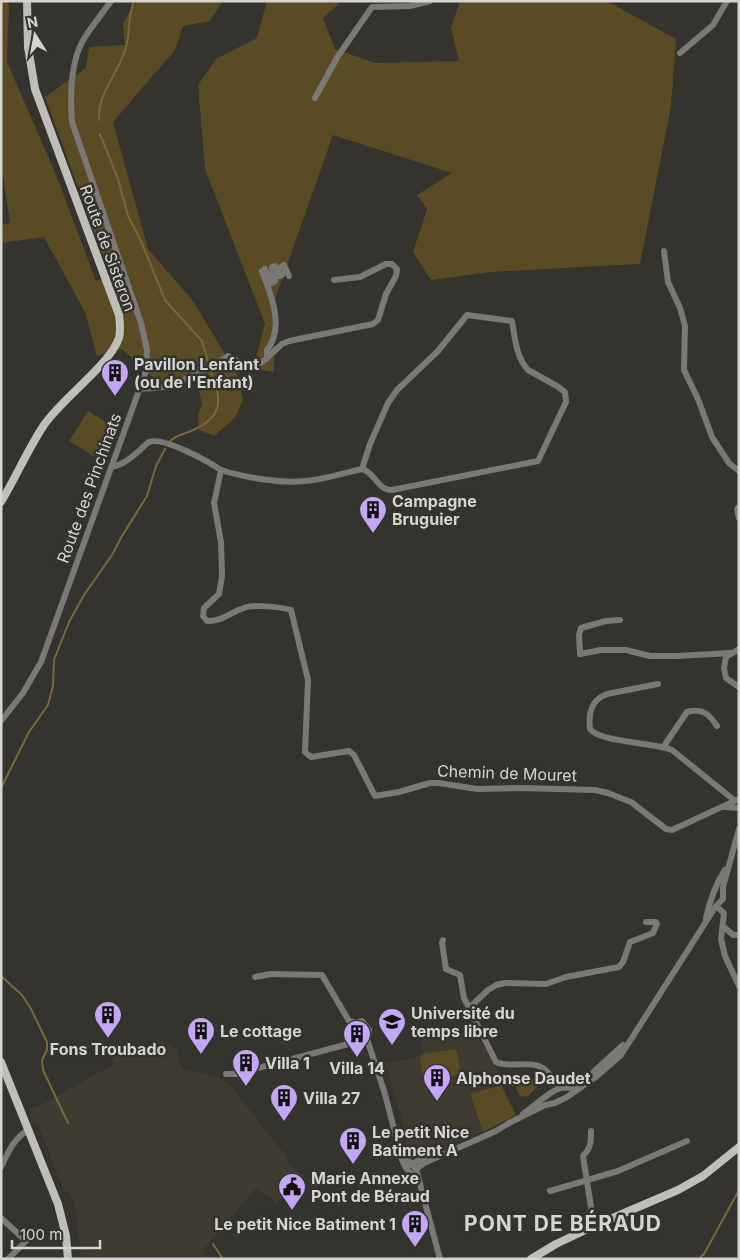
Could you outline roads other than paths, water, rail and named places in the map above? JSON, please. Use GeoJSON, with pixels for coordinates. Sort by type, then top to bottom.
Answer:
{"type":"FeatureCollection","features":[{"type":"Feature","properties":{"kind":"main road","name":"Route de Sisteron"},"geometry":{"type":"LineString","coordinates":[[1,502],[44,426],[56,409],[108,356],[116,344],[120,330],[119,315],[35,89],[28,47],[26,1]]}},
{"type":"Feature","properties":{"kind":"main road"},"geometry":{"type":"LineString","coordinates":[[1,1062],[58,1204],[66,1236],[68,1259]]}},
{"type":"Feature","properties":{"kind":"main road"},"geometry":{"type":"LineString","coordinates":[[531,1259],[563,1240],[678,1190],[703,1176],[739,1147]]}},
{"type":"Feature","properties":{"kind":"street","name":"Route des Pinchinats"},"geometry":{"type":"LineString","coordinates":[[1,721],[23,693],[41,662],[146,371],[146,341],[72,122],[70,98],[72,80],[82,42],[111,1]]}},
{"type":"Feature","properties":{"kind":"street"},"geometry":{"type":"LineString","coordinates":[[315,98],[338,56],[372,7],[410,6],[430,1]]}},
{"type":"Feature","properties":{"kind":"street"},"geometry":{"type":"LineString","coordinates":[[680,53],[713,25],[726,1]]}},
{"type":"Feature","properties":{"kind":"street"},"geometry":{"type":"LineString","coordinates":[[664,251],[668,282],[680,308],[685,326],[684,370],[698,399],[712,436],[729,463],[739,471]]}},
{"type":"Feature","properties":{"kind":"street"},"geometry":{"type":"LineString","coordinates":[[140,388],[149,390],[181,382],[228,356],[241,366],[253,369],[282,344],[373,324],[378,320],[386,294],[396,276],[397,269],[392,264],[386,264],[360,277],[334,280]]}},
{"type":"Feature","properties":{"kind":"street"},"geometry":{"type":"LineString","coordinates":[[267,358],[267,350],[272,344],[276,310],[262,270],[265,270],[272,283],[275,281],[272,267],[275,266],[279,276],[282,275],[280,267],[284,265],[289,276]]}},
{"type":"Feature","properties":{"kind":"street"},"geometry":{"type":"LineString","coordinates":[[111,467],[126,462],[146,444],[160,441],[190,452],[220,470],[234,474],[304,482],[362,469],[369,472],[382,488],[392,490],[538,462],[566,402],[565,392],[524,366],[519,357],[512,321],[468,315],[438,351],[397,390],[388,402],[370,444],[362,469]]}},
{"type":"Feature","properties":{"kind":"street","name":"Chemin de Mouret"},"geometry":{"type":"LineString","coordinates":[[220,470],[214,503],[222,542],[222,576],[219,594],[204,608],[203,616],[207,621],[215,621],[245,607],[291,610],[308,680],[305,752],[311,757],[349,751],[354,755],[374,796],[398,792],[430,783],[477,788],[595,790],[631,802],[666,829],[672,830],[725,807]]}},
{"type":"Feature","properties":{"kind":"street"},"geometry":{"type":"LineString","coordinates":[[739,507],[737,509],[739,518]]}},
{"type":"Feature","properties":{"kind":"street"},"geometry":{"type":"LineString","coordinates":[[620,620],[606,621],[581,628],[579,634],[580,654],[600,650],[626,650],[650,656],[732,653]]}},
{"type":"Feature","properties":{"kind":"street"},"geometry":{"type":"LineString","coordinates":[[739,649],[726,658],[724,668],[726,678],[739,687]]}},
{"type":"Feature","properties":{"kind":"street"},"geometry":{"type":"LineString","coordinates":[[658,684],[599,697],[592,706],[589,722],[590,729],[598,735],[653,746],[664,746],[672,750],[737,800],[725,807]]}},
{"type":"Feature","properties":{"kind":"street"},"geometry":{"type":"LineString","coordinates":[[664,746],[687,712],[706,713],[710,715],[717,726]]}},
{"type":"Feature","properties":{"kind":"street"},"geometry":{"type":"LineString","coordinates":[[725,807],[739,808]]}},
{"type":"Feature","properties":{"kind":"street"},"geometry":{"type":"LineString","coordinates":[[509,1123],[552,1093],[580,1089],[621,1055],[716,906],[723,899],[723,887],[728,864],[739,829]]}},
{"type":"Feature","properties":{"kind":"street"},"geometry":{"type":"LineString","coordinates":[[704,925],[711,896],[728,864]]}},
{"type":"Feature","properties":{"kind":"street"},"geometry":{"type":"LineString","coordinates":[[716,906],[724,913],[721,938],[725,956],[739,986]]}},
{"type":"Feature","properties":{"kind":"street"},"geometry":{"type":"LineString","coordinates":[[469,1008],[488,990],[505,983],[546,984],[566,977],[618,967],[630,942],[653,933],[656,922],[646,922]]}},
{"type":"Feature","properties":{"kind":"street"},"geometry":{"type":"LineString","coordinates":[[723,926],[733,935],[739,935]]}},
{"type":"Feature","properties":{"kind":"street"},"geometry":{"type":"LineString","coordinates":[[443,940],[446,969],[460,975],[464,998],[496,1062],[508,1065],[538,1066],[544,1069],[566,1090]]}},
{"type":"Feature","properties":{"kind":"street"},"geometry":{"type":"LineString","coordinates":[[255,977],[271,974],[322,975],[349,1021],[362,1021],[369,1030],[367,1039],[385,1094],[402,1160],[406,1168],[419,1182]]}},
{"type":"Feature","properties":{"kind":"street"},"geometry":{"type":"LineString","coordinates":[[226,1074],[236,1074],[367,1039]]}},
{"type":"Feature","properties":{"kind":"street"},"geometry":{"type":"LineString","coordinates":[[550,1075],[552,1103]]}},
{"type":"Feature","properties":{"kind":"street"},"geometry":{"type":"LineString","coordinates":[[406,1168],[414,1167],[444,1150],[476,1140],[552,1103],[560,1101],[566,1090]]}},
{"type":"Feature","properties":{"kind":"street"},"geometry":{"type":"LineString","coordinates":[[1,1167],[16,1140],[23,1132],[29,1130]]}},
{"type":"Feature","properties":{"kind":"street"},"geometry":{"type":"LineString","coordinates":[[591,1132],[592,1142],[590,1150],[583,1156],[594,1226]]}},
{"type":"Feature","properties":{"kind":"street"},"geometry":{"type":"LineString","coordinates":[[550,1190],[624,1169],[687,1141]]}},
{"type":"Feature","properties":{"kind":"street"},"geometry":{"type":"LineString","coordinates":[[400,1151],[414,1167],[439,1257]]}},
{"type":"Feature","properties":{"kind":"street"},"geometry":{"type":"LineString","coordinates":[[1,1218],[26,1241],[8,1259]]}},
{"type":"Feature","properties":{"kind":"waterway"},"geometry":{"type":"LineString","coordinates":[[99,120],[102,100],[124,53],[134,1]]}},
{"type":"Feature","properties":{"kind":"waterway"},"geometry":{"type":"LineString","coordinates":[[100,134],[118,179],[128,216],[141,241],[165,300],[202,341],[208,361]]}},
{"type":"Feature","properties":{"kind":"waterway"},"geometry":{"type":"LineString","coordinates":[[170,441],[202,426],[215,413],[218,406],[217,389],[210,370]]}},
{"type":"Feature","properties":{"kind":"waterway"},"geometry":{"type":"LineString","coordinates":[[1,788],[29,732],[48,705],[53,686],[54,660],[69,622],[147,496],[156,466],[165,449]]}},
{"type":"Feature","properties":{"kind":"waterway"},"geometry":{"type":"LineString","coordinates":[[1,976],[22,995],[47,1042],[47,1050],[42,1060],[43,1070],[68,1123]]}},
{"type":"Feature","properties":{"kind":"waterway"},"geometry":{"type":"LineString","coordinates":[[698,1259],[704,1254],[739,1190]]}},
{"type":"Feature","properties":{"kind":"waterway"},"geometry":{"type":"LineString","coordinates":[[213,1244],[223,1259]]}},
{"type":"Feature","properties":{"kind":"place","name":"Pavillon Lenfant (ou de l'Enfant)"},"geometry":{"type":"Point","coordinates":[115,397]}},
{"type":"Feature","properties":{"kind":"place","name":"Campagne Bruguier"},"geometry":{"type":"Point","coordinates":[373,534]}},
{"type":"Feature","properties":{"kind":"place","name":"Fons Troubado"},"geometry":{"type":"Point","coordinates":[108,1039]}},
{"type":"Feature","properties":{"kind":"place","name":"Université du temps libre"},"geometry":{"type":"Point","coordinates":[392,1046]}},
{"type":"Feature","properties":{"kind":"place","name":"Le cottage"},"geometry":{"type":"Point","coordinates":[201,1055]}},
{"type":"Feature","properties":{"kind":"place","name":"Villa 14"},"geometry":{"type":"Point","coordinates":[357,1058]}},
{"type":"Feature","properties":{"kind":"place","name":"Villa 1"},"geometry":{"type":"Point","coordinates":[246,1087]}},
{"type":"Feature","properties":{"kind":"place","name":"Alphonse Daudet"},"geometry":{"type":"Point","coordinates":[437,1102]}},
{"type":"Feature","properties":{"kind":"place","name":"Villa 27"},"geometry":{"type":"Point","coordinates":[284,1122]}},
{"type":"Feature","properties":{"kind":"place","name":"Le petit Nice Batiment A"},"geometry":{"type":"Point","coordinates":[353,1165]}},
{"type":"Feature","properties":{"kind":"place","name":"Marie Annexe Pont de Béraud"},"geometry":{"type":"Point","coordinates":[292,1211]}},
{"type":"Feature","properties":{"kind":"place","name":"Le petit Nice Batiment 1"},"geometry":{"type":"Point","coordinates":[415,1248]}},
{"type":"Feature","properties":{"kind":"district","name":"PONT DE BÉRAUD"},"geometry":{"type":"Point","coordinates":[563,1223]}}]}
